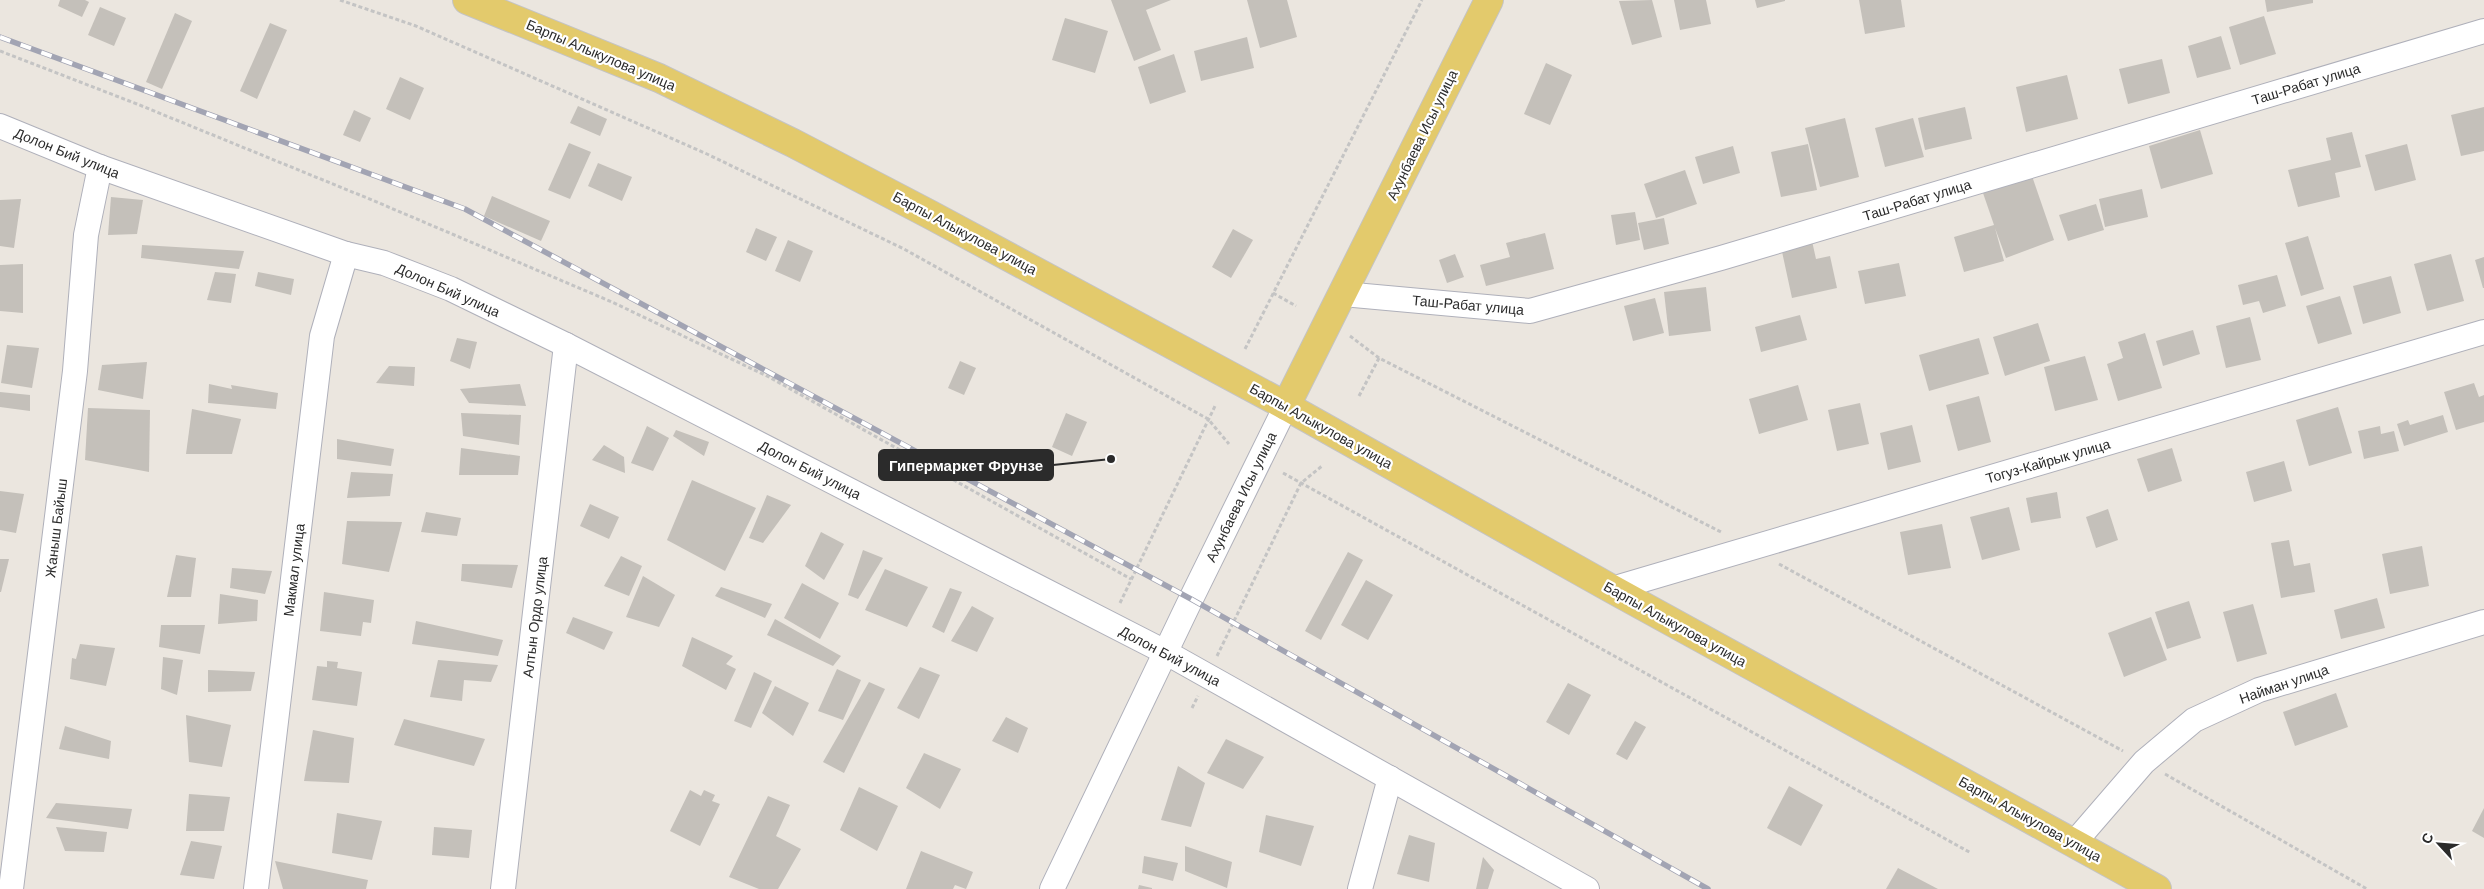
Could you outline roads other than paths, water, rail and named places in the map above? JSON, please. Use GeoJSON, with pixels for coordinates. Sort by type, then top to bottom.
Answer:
{"type":"FeatureCollection","features":[{"type":"Feature","properties":{"kind":"main road","name":"Барпы Алыкулова улица"},"geometry":{"type":"LineString","coordinates":[[466,0],[659,78],[793,143],[1286,406],[1612,590],[2157,889]]}},
{"type":"Feature","properties":{"kind":"main road","name":"Ахунбаева Исы улица"},"geometry":{"type":"LineString","coordinates":[[1286,406],[1489,0]]}},
{"type":"Feature","properties":{"kind":"street","name":"Таш-Рабат улица"},"geometry":{"type":"LineString","coordinates":[[1343,294],[1530,311],[1730,255],[2484,31]]}},
{"type":"Feature","properties":{"kind":"street","name":"Долон Бий улица"},"geometry":{"type":"LineString","coordinates":[[0,126],[100,168],[346,254],[384,263],[451,289],[566,345],[1165,652],[1587,889]]}},
{"type":"Feature","properties":{"kind":"street","name":"Жаныш Байыш"},"geometry":{"type":"LineString","coordinates":[[11,889],[75,370],[86,235],[100,168]]}},
{"type":"Feature","properties":{"kind":"street","name":"Макмал улица"},"geometry":{"type":"LineString","coordinates":[[256,889],[322,336],[346,254]]}},
{"type":"Feature","properties":{"kind":"street","name":"Тогуз-Кайрык улица"},"geometry":{"type":"LineString","coordinates":[[1612,590],[2484,332]]}},
{"type":"Feature","properties":{"kind":"street","name":"Алтын Ордо улица"},"geometry":{"type":"LineString","coordinates":[[504,889],[566,345]]}},
{"type":"Feature","properties":{"kind":"street","name":"Ахунбаева Исы улица"},"geometry":{"type":"LineString","coordinates":[[1052,889],[1165,652],[1286,406]]}},
{"type":"Feature","properties":{"kind":"street","name":"Найман улица"},"geometry":{"type":"LineString","coordinates":[[2074,843],[2144,762],[2194,720],[2260,690],[2484,622]]}},
{"type":"Feature","properties":{"kind":"street"},"geometry":{"type":"LineString","coordinates":[[1360,889],[1390,778]]}},
{"type":"Feature","properties":{"kind":"railway"},"geometry":{"type":"LineString","coordinates":[[0,37],[465,209],[1191,599],[1708,889]]}},
{"type":"Feature","properties":{"kind":"place","name":"Гипермаркет Фрунзе"},"geometry":{"type":"Point","coordinates":[1111,459]}}]}
